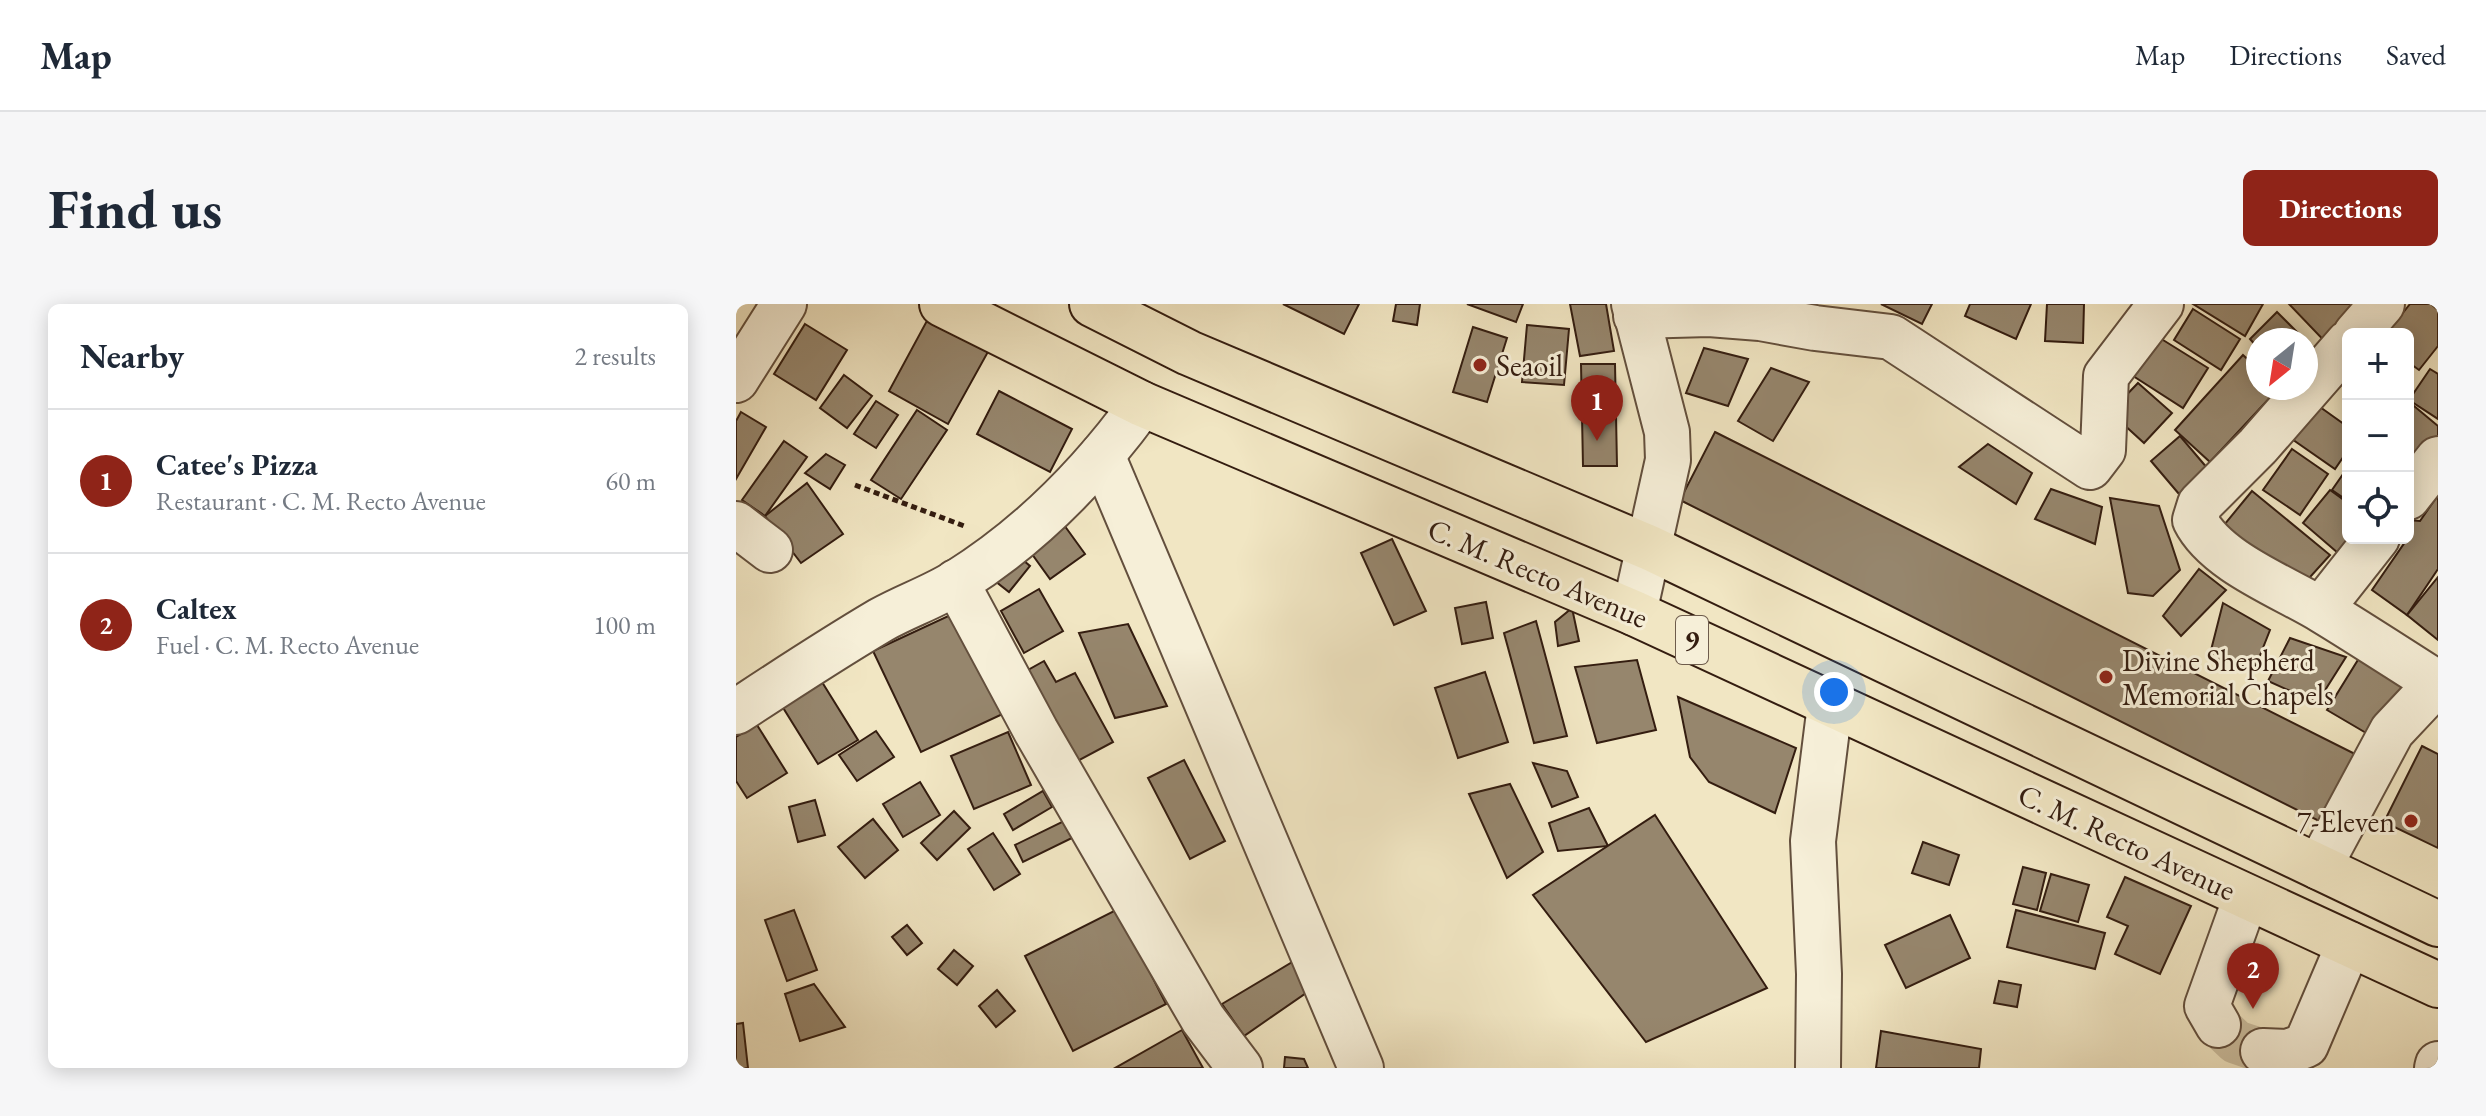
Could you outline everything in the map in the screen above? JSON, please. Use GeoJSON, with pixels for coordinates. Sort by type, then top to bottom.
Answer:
{"type":"FeatureCollection","features":[{"type":"Feature","properties":{"kind":"highway","name":"C. M. Recto Avenue"},"geometry":{"type":"LineString","coordinates":[[942,304],[1142,404],[1634,613],[2438,985]]}},
{"type":"Feature","properties":{"kind":"highway","name":"C. M. Recto Avenue"},"geometry":{"type":"LineString","coordinates":[[1092,304],[1189,353],[1650,548],[2438,924]]}},
{"type":"Feature","properties":{"kind":"street"},"geometry":{"type":"LineString","coordinates":[[736,380],[784,304]]}},
{"type":"Feature","properties":{"kind":"street"},"geometry":{"type":"LineString","coordinates":[[1634,613],[1665,479],[1667,446],[1664,420],[1635,310],[1760,318],[1891,337],[2090,467],[2103,450],[2106,376],[2161,304]]}},
{"type":"Feature","properties":{"kind":"street"},"geometry":{"type":"LineString","coordinates":[[2361,328],[2382,304]]}},
{"type":"Feature","properties":{"kind":"street"},"geometry":{"type":"LineString","coordinates":[[2333,874],[2415,745],[2438,682],[2321,609],[2236,561],[2203,536],[2195,520],[2200,504],[2258,446],[2342,350]]}},
{"type":"Feature","properties":{"kind":"street"},"geometry":{"type":"LineString","coordinates":[[736,712],[882,620],[956,582],[1008,546],[1051,508],[1102,455],[1142,404]]}},
{"type":"Feature","properties":{"kind":"street"},"geometry":{"type":"LineString","coordinates":[[1102,455],[1361,1068]]}},
{"type":"Feature","properties":{"kind":"street"},"geometry":{"type":"LineString","coordinates":[[2414,489],[2438,459]]}},
{"type":"Feature","properties":{"kind":"street"},"geometry":{"type":"LineString","coordinates":[[736,524],[770,550]]}},
{"type":"Feature","properties":{"kind":"street"},"geometry":{"type":"LineString","coordinates":[[2321,609],[2372,544]]}},
{"type":"Feature","properties":{"kind":"street"},"geometry":{"type":"LineString","coordinates":[[956,582],[1036,731],[1203,1019],[1240,1068]]}},
{"type":"Feature","properties":{"kind":"street"},"geometry":{"type":"LineString","coordinates":[[1818,1068],[1819,974],[1813,841],[1830,705]]}},
{"type":"Feature","properties":{"kind":"street"},"geometry":{"type":"LineString","coordinates":[[2218,1025],[2207,1006],[2246,897]]}},
{"type":"Feature","properties":{"kind":"street"},"geometry":{"type":"LineString","coordinates":[[2263,1051],[2288,1052],[2306,1045],[2349,944]]}},
{"type":"Feature","properties":{"kind":"path"},"geometry":{"type":"LineString","coordinates":[[855,485],[950,518],[1008,546]]}},
{"type":"Feature","properties":{"kind":"building"},"geometry":{"type":"Polygon","coordinates":[[[1283,304],[1359,304],[1344,334],[1283,304]]]}},
{"type":"Feature","properties":{"kind":"building"},"geometry":{"type":"Polygon","coordinates":[[[1396,304],[1420,304],[1417,325],[1393,321],[1396,304]]]}},
{"type":"Feature","properties":{"kind":"building"},"geometry":{"type":"Polygon","coordinates":[[[1467,304],[1523,304],[1516,322],[1467,304]]]}},
{"type":"Feature","properties":{"kind":"building"},"geometry":{"type":"Polygon","coordinates":[[[1570,304],[1606,304],[1614,351],[1580,356],[1570,304]]]}},
{"type":"Feature","properties":{"kind":"building"},"geometry":{"type":"Polygon","coordinates":[[[1881,304],[1932,304],[1922,324],[1881,304]]]}},
{"type":"Feature","properties":{"kind":"building"},"geometry":{"type":"Polygon","coordinates":[[[1970,304],[2031,304],[2016,339],[1965,316],[1970,304]]]}},
{"type":"Feature","properties":{"kind":"building"},"geometry":{"type":"Polygon","coordinates":[[[2047,304],[2084,304],[2083,343],[2045,341],[2047,304]]]}},
{"type":"Feature","properties":{"kind":"building"},"geometry":{"type":"Polygon","coordinates":[[[2193,304],[2263,304],[2250,328],[2246,328],[2245,336],[2193,304]]]}},
{"type":"Feature","properties":{"kind":"building"},"geometry":{"type":"Polygon","coordinates":[[[2289,304],[2369,304],[2350,328],[2342,328],[2342,338],[2333,350],[2318,334],[2318,328],[2312,328],[2289,304]]]}},
{"type":"Feature","properties":{"kind":"building"},"geometry":{"type":"Polygon","coordinates":[[[2410,304],[2431,304],[2438,310],[2438,346],[2419,370],[2414,366],[2414,328],[2391,328],[2410,304]]]}},
{"type":"Feature","properties":{"kind":"building"},"geometry":{"type":"Polygon","coordinates":[[[2193,309],[2240,339],[2221,370],[2174,340],[2193,309]]]}},
{"type":"Feature","properties":{"kind":"building"},"geometry":{"type":"Polygon","coordinates":[[[2277,312],[2293,328],[2261,328],[2277,312]]]}},
{"type":"Feature","properties":{"kind":"building"},"geometry":{"type":"Polygon","coordinates":[[[929,317],[989,350],[948,424],[889,391],[929,317]]]}},
{"type":"Feature","properties":{"kind":"building"},"geometry":{"type":"Polygon","coordinates":[[[805,324],[847,350],[816,400],[774,374],[805,324]]]}},
{"type":"Feature","properties":{"kind":"building"},"geometry":{"type":"Polygon","coordinates":[[[1527,325],[1569,329],[1564,385],[1522,382],[1527,325]]]}},
{"type":"Feature","properties":{"kind":"building","name":"Seaoil"},"geometry":{"type":"Polygon","coordinates":[[[1473,327],[1507,338],[1487,402],[1453,392],[1473,327]]]}},
{"type":"Feature","properties":{"kind":"building"},"geometry":{"type":"Polygon","coordinates":[[[2155,335],[2208,368],[2183,408],[2130,374],[2155,335]]]}},
{"type":"Feature","properties":{"kind":"building"},"geometry":{"type":"Polygon","coordinates":[[[1704,348],[1748,359],[1728,406],[1686,393],[1704,348]]]}},
{"type":"Feature","properties":{"kind":"building"},"geometry":{"type":"Polygon","coordinates":[[[2243,355],[2246,358],[2246,400],[2268,400],[2210,462],[2175,430],[2243,355]]]}},
{"type":"Feature","properties":{"kind":"building"},"geometry":{"type":"Polygon","coordinates":[[[1581,364],[1615,364],[1617,466],[1583,466],[1581,364]]]}},
{"type":"Feature","properties":{"kind":"building"},"geometry":{"type":"Polygon","coordinates":[[[1771,368],[1809,382],[1773,441],[1738,421],[1771,368]]]}},
{"type":"Feature","properties":{"kind":"building"},"geometry":{"type":"Polygon","coordinates":[[[2430,369],[2438,374],[2438,419],[2414,403],[2414,393],[2430,369]]]}},
{"type":"Feature","properties":{"kind":"building"},"geometry":{"type":"Polygon","coordinates":[[[844,375],[872,396],[847,428],[820,408],[844,375]]]}},
{"type":"Feature","properties":{"kind":"building"},"geometry":{"type":"Polygon","coordinates":[[[2138,383],[2172,413],[2144,443],[2110,412],[2138,383]]]}},
{"type":"Feature","properties":{"kind":"building"},"geometry":{"type":"Polygon","coordinates":[[[999,391],[1072,429],[1050,472],[977,434],[999,391]]]}},
{"type":"Feature","properties":{"kind":"building"},"geometry":{"type":"Polygon","coordinates":[[[876,401],[898,415],[876,448],[854,434],[876,401]]]}},
{"type":"Feature","properties":{"kind":"building"},"geometry":{"type":"Polygon","coordinates":[[[2313,402],[2342,423],[2342,459],[2335,469],[2289,437],[2313,402]]]}},
{"type":"Feature","properties":{"kind":"building"},"geometry":{"type":"Polygon","coordinates":[[[2414,406],[2438,426],[2438,447],[2414,469],[2414,406]]]}},
{"type":"Feature","properties":{"kind":"building"},"geometry":{"type":"Polygon","coordinates":[[[917,410],[947,430],[901,499],[871,480],[917,410]]]}},
{"type":"Feature","properties":{"kind":"building"},"geometry":{"type":"Polygon","coordinates":[[[741,412],[766,427],[736,479],[736,421],[741,412]]]}},
{"type":"Feature","properties":{"kind":"building"},"geometry":{"type":"Polygon","coordinates":[[[1715,432],[2357,755],[2323,823],[1680,500],[1715,432]]]}},
{"type":"Feature","properties":{"kind":"building"},"geometry":{"type":"Polygon","coordinates":[[[2180,436],[2208,469],[2179,494],[2151,461],[2180,436]]]}},
{"type":"Feature","properties":{"kind":"building"},"geometry":{"type":"Polygon","coordinates":[[[784,441],[807,457],[765,516],[742,500],[784,441]]]}},
{"type":"Feature","properties":{"kind":"building"},"geometry":{"type":"Polygon","coordinates":[[[1988,444],[2032,473],[2016,504],[1959,467],[1988,444]]]}},
{"type":"Feature","properties":{"kind":"building"},"geometry":{"type":"Polygon","coordinates":[[[2292,449],[2328,474],[2300,515],[2263,490],[2292,449]]]}},
{"type":"Feature","properties":{"kind":"building"},"geometry":{"type":"Polygon","coordinates":[[[826,454],[845,465],[830,489],[805,473],[826,454]]]}},
{"type":"Feature","properties":{"kind":"building"},"geometry":{"type":"Polygon","coordinates":[[[2342,476],[2342,497],[2332,490],[2342,476]]]}},
{"type":"Feature","properties":{"kind":"building"},"geometry":{"type":"Polygon","coordinates":[[[807,483],[843,534],[801,563],[765,516],[807,483]]]}},
{"type":"Feature","properties":{"kind":"building"},"geometry":{"type":"Polygon","coordinates":[[[2051,489],[2102,507],[2095,544],[2035,519],[2051,489]]]}},
{"type":"Feature","properties":{"kind":"building"},"geometry":{"type":"Polygon","coordinates":[[[2330,490],[2342,499],[2342,544],[2356,544],[2345,559],[2303,523],[2330,490]]]}},
{"type":"Feature","properties":{"kind":"building"},"geometry":{"type":"Polygon","coordinates":[[[2252,491],[2330,555],[2302,586],[2224,525],[2252,491]]]}},
{"type":"Feature","properties":{"kind":"building"},"geometry":{"type":"Polygon","coordinates":[[[2438,495],[2438,569],[2407,615],[2372,590],[2404,544],[2414,544],[2414,520],[2420,521],[2438,495]]]}},
{"type":"Feature","properties":{"kind":"building"},"geometry":{"type":"Polygon","coordinates":[[[2110,498],[2159,506],[2180,570],[2153,596],[2128,593],[2110,498]]]}},
{"type":"Feature","properties":{"kind":"building"},"geometry":{"type":"Polygon","coordinates":[[[1059,518],[1085,554],[1050,579],[1024,543],[1059,518]]]}},
{"type":"Feature","properties":{"kind":"building"},"geometry":{"type":"Polygon","coordinates":[[[1392,539],[1426,611],[1394,625],[1361,553],[1392,539]]]}},
{"type":"Feature","properties":{"kind":"building"},"geometry":{"type":"Polygon","coordinates":[[[1011,550],[1030,566],[1009,592],[990,577],[1011,550]]]}},
{"type":"Feature","properties":{"kind":"building"},"geometry":{"type":"Polygon","coordinates":[[[2199,569],[2226,590],[2181,636],[2163,616],[2199,569]]]}},
{"type":"Feature","properties":{"kind":"building"},"geometry":{"type":"Polygon","coordinates":[[[2438,577],[2438,640],[2407,615],[2438,577]]]}},
{"type":"Feature","properties":{"kind":"building"},"geometry":{"type":"Polygon","coordinates":[[[1039,589],[1063,631],[1024,653],[1001,611],[1039,589]]]}},
{"type":"Feature","properties":{"kind":"building"},"geometry":{"type":"Polygon","coordinates":[[[1486,602],[1493,638],[1462,644],[1455,608],[1486,602]]]}},
{"type":"Feature","properties":{"kind":"building"},"geometry":{"type":"Polygon","coordinates":[[[2223,603],[2270,630],[2255,668],[2209,658],[2223,603]]]}},
{"type":"Feature","properties":{"kind":"building"},"geometry":{"type":"Polygon","coordinates":[[[1572,608],[1579,641],[1558,646],[1555,622],[1572,608]]]}},
{"type":"Feature","properties":{"kind":"building"},"geometry":{"type":"Polygon","coordinates":[[[959,611],[1007,712],[921,752],[873,651],[959,611]]]}},
{"type":"Feature","properties":{"kind":"building"},"geometry":{"type":"Polygon","coordinates":[[[1536,621],[1567,736],[1534,743],[1504,633],[1536,621]]]}},
{"type":"Feature","properties":{"kind":"building"},"geometry":{"type":"Polygon","coordinates":[[[1128,624],[1167,706],[1115,718],[1079,633],[1128,624]]]}},
{"type":"Feature","properties":{"kind":"building"},"geometry":{"type":"Polygon","coordinates":[[[2290,638],[2346,657],[2317,703],[2268,681],[2290,638]]]}},
{"type":"Feature","properties":{"kind":"building"},"geometry":{"type":"Polygon","coordinates":[[[2361,655],[2410,689],[2373,737],[2327,710],[2361,655]]]}},
{"type":"Feature","properties":{"kind":"building"},"geometry":{"type":"Polygon","coordinates":[[[1637,660],[1656,730],[1597,743],[1575,667],[1637,660]]]}},
{"type":"Feature","properties":{"kind":"building"},"geometry":{"type":"Polygon","coordinates":[[[1044,661],[1056,682],[1075,673],[1113,742],[1070,765],[1021,674],[1044,661]]]}},
{"type":"Feature","properties":{"kind":"building"},"geometry":{"type":"Polygon","coordinates":[[[1485,672],[1508,742],[1458,758],[1435,688],[1485,672]]]}},
{"type":"Feature","properties":{"kind":"building"},"geometry":{"type":"Polygon","coordinates":[[[822,682],[858,740],[818,764],[782,706],[822,682]]]}},
{"type":"Feature","properties":{"kind":"building"},"geometry":{"type":"Polygon","coordinates":[[[1678,697],[1796,748],[1775,813],[1709,782],[1690,757],[1678,697]]]}},
{"type":"Feature","properties":{"kind":"building"},"geometry":{"type":"Polygon","coordinates":[[[757,725],[787,773],[747,798],[736,781],[736,737],[757,725]]]}},
{"type":"Feature","properties":{"kind":"building"},"geometry":{"type":"Polygon","coordinates":[[[876,731],[894,757],[857,781],[839,755],[876,731]]]}},
{"type":"Feature","properties":{"kind":"building"},"geometry":{"type":"Polygon","coordinates":[[[1008,732],[1031,785],[974,809],[951,756],[1008,732]]]}},
{"type":"Feature","properties":{"kind":"building"},"geometry":{"type":"Polygon","coordinates":[[[2422,746],[2438,754],[2438,848],[2384,822],[2422,746]]]}},
{"type":"Feature","properties":{"kind":"building"},"geometry":{"type":"Polygon","coordinates":[[[1184,760],[1225,841],[1190,859],[1148,778],[1184,760]]]}},
{"type":"Feature","properties":{"kind":"building"},"geometry":{"type":"Polygon","coordinates":[[[1533,763],[1567,771],[1578,797],[1552,807],[1533,763]]]}},
{"type":"Feature","properties":{"kind":"building"},"geometry":{"type":"Polygon","coordinates":[[[920,782],[940,815],[903,837],[883,804],[920,782]]]}},
{"type":"Feature","properties":{"kind":"building"},"geometry":{"type":"Polygon","coordinates":[[[1510,784],[1543,852],[1507,878],[1469,794],[1510,784]]]}},
{"type":"Feature","properties":{"kind":"building"},"geometry":{"type":"Polygon","coordinates":[[[1043,791],[1052,807],[1013,830],[1004,814],[1043,791]]]}},
{"type":"Feature","properties":{"kind":"building"},"geometry":{"type":"Polygon","coordinates":[[[815,800],[825,835],[798,842],[789,807],[815,800]]]}},
{"type":"Feature","properties":{"kind":"building"},"geometry":{"type":"Polygon","coordinates":[[[1589,808],[1608,846],[1558,851],[1549,823],[1589,808]]]}},
{"type":"Feature","properties":{"kind":"building"},"geometry":{"type":"Polygon","coordinates":[[[954,811],[970,828],[937,860],[921,843],[954,811]]]}},
{"type":"Feature","properties":{"kind":"building"},"geometry":{"type":"Polygon","coordinates":[[[1655,815],[1767,988],[1646,1042],[1533,895],[1655,815]]]}},
{"type":"Feature","properties":{"kind":"building"},"geometry":{"type":"Polygon","coordinates":[[[873,819],[898,850],[865,878],[838,847],[873,819]]]}},
{"type":"Feature","properties":{"kind":"building"},"geometry":{"type":"Polygon","coordinates":[[[1068,819],[1076,836],[1023,862],[1015,845],[1068,819]]]}},
{"type":"Feature","properties":{"kind":"building"},"geometry":{"type":"Polygon","coordinates":[[[993,833],[1020,874],[994,890],[968,849],[993,833]]]}},
{"type":"Feature","properties":{"kind":"building"},"geometry":{"type":"Polygon","coordinates":[[[1923,842],[1959,855],[1949,885],[1912,873],[1923,842]]]}},
{"type":"Feature","properties":{"kind":"building"},"geometry":{"type":"Polygon","coordinates":[[[2023,867],[2046,873],[2037,910],[2013,904],[2023,867]]]}},
{"type":"Feature","properties":{"kind":"building"},"geometry":{"type":"Polygon","coordinates":[[[2051,874],[2089,885],[2078,922],[2040,911],[2051,874]]]}},
{"type":"Feature","properties":{"kind":"building"},"geometry":{"type":"Polygon","coordinates":[[[2125,877],[2191,906],[2160,974],[2115,954],[2128,926],[2107,917],[2125,877]]]}},
{"type":"Feature","properties":{"kind":"building"},"geometry":{"type":"Polygon","coordinates":[[[1118,909],[1166,1004],[1073,1051],[1025,956],[1118,909]]]}},
{"type":"Feature","properties":{"kind":"building"},"geometry":{"type":"Polygon","coordinates":[[[794,910],[817,970],[787,981],[765,920],[794,910]]]}},
{"type":"Feature","properties":{"kind":"building"},"geometry":{"type":"Polygon","coordinates":[[[2016,910],[2105,933],[2095,969],[2007,947],[2016,910]]]}},
{"type":"Feature","properties":{"kind":"building"},"geometry":{"type":"Polygon","coordinates":[[[1950,915],[1970,958],[1906,988],[1885,945],[1950,915]]]}},
{"type":"Feature","properties":{"kind":"building"},"geometry":{"type":"Polygon","coordinates":[[[907,925],[922,943],[907,955],[892,937],[907,925]]]}},
{"type":"Feature","properties":{"kind":"building"},"geometry":{"type":"Polygon","coordinates":[[[954,950],[973,966],[957,985],[938,969],[954,950]]]}},
{"type":"Feature","properties":{"kind":"building"},"geometry":{"type":"Polygon","coordinates":[[[1294,961],[1306,993],[1244,1036],[1222,1004],[1294,961]]]}},
{"type":"Feature","properties":{"kind":"building"},"geometry":{"type":"Polygon","coordinates":[[[1999,981],[2021,985],[2017,1007],[1994,1003],[1999,981]]]}},
{"type":"Feature","properties":{"kind":"building"},"geometry":{"type":"Polygon","coordinates":[[[814,984],[845,1027],[800,1041],[785,994],[814,984]]]}},
{"type":"Feature","properties":{"kind":"building"},"geometry":{"type":"Polygon","coordinates":[[[997,990],[1015,1011],[996,1027],[979,1006],[997,990]]]}},
{"type":"Feature","properties":{"kind":"building"},"geometry":{"type":"Polygon","coordinates":[[[743,1023],[748,1068],[736,1068],[736,1024],[743,1023]]]}},
{"type":"Feature","properties":{"kind":"building"},"geometry":{"type":"Polygon","coordinates":[[[1182,1030],[1203,1068],[1115,1068],[1182,1030]]]}},
{"type":"Feature","properties":{"kind":"building"},"geometry":{"type":"Polygon","coordinates":[[[1881,1031],[1981,1049],[1979,1068],[1876,1068],[1881,1031]]]}},
{"type":"Feature","properties":{"kind":"building"},"geometry":{"type":"Polygon","coordinates":[[[1285,1057],[1304,1059],[1308,1068],[1284,1068],[1285,1057]]]}},
{"type":"Feature","properties":{"kind":"tunnel"},"geometry":{"type":"LineString","coordinates":[[2218,1025],[2236,1042],[2263,1051]]}},
{"type":"Feature","properties":{"kind":"place","name":"Seaoil"},"geometry":{"type":"Point","coordinates":[1480,365]}},
{"type":"Feature","properties":{"kind":"place","name":"Catee's Pizza"},"geometry":{"type":"Point","coordinates":[1597,441]}},
{"type":"Feature","properties":{"kind":"place","name":"Divine Shepherd Memorial Chapels"},"geometry":{"type":"Point","coordinates":[2106,677]}},
{"type":"Feature","properties":{"kind":"place","name":"7-Eleven"},"geometry":{"type":"Point","coordinates":[2411,821]}},
{"type":"Feature","properties":{"kind":"place","name":"Caltex"},"geometry":{"type":"Point","coordinates":[2253,1009]}}]}
